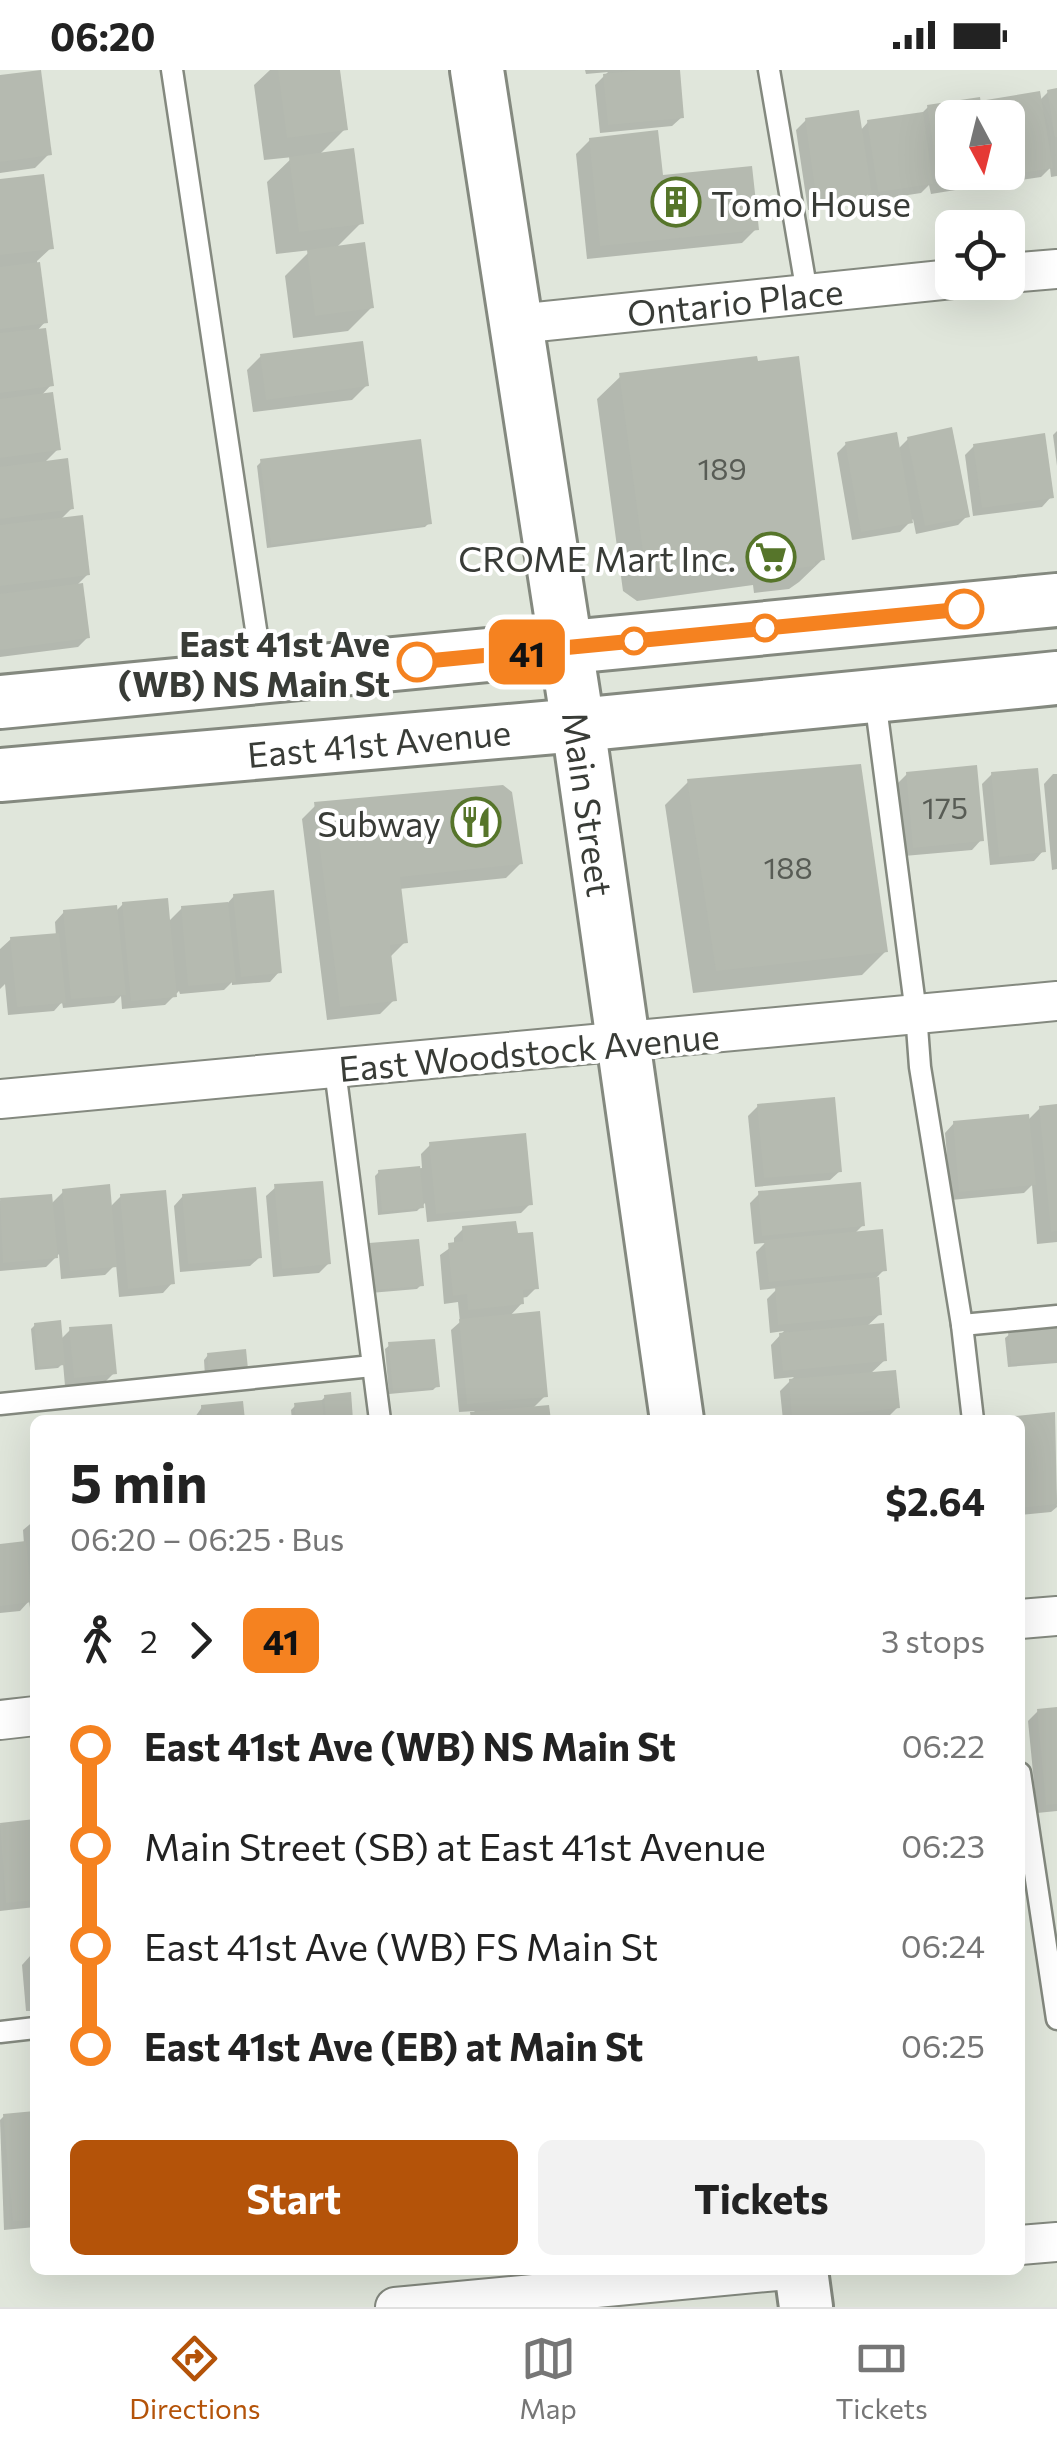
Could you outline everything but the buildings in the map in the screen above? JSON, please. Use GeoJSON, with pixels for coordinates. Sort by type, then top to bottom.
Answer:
{"type":"FeatureCollection","features":[{"type":"Feature","properties":{"kind":"main road","name":"Main Street"},"geometry":{"type":"LineString","coordinates":[[477,70],[578,725],[676,1415]]}},
{"type":"Feature","properties":{"kind":"main road"},"geometry":{"type":"LineString","coordinates":[[0,702],[1057,600]]}},
{"type":"Feature","properties":{"kind":"main road","name":"East 41st Avenue"},"geometry":{"type":"LineString","coordinates":[[0,775],[578,725],[1057,678]]}},
{"type":"Feature","properties":{"kind":"main road"},"geometry":{"type":"LineString","coordinates":[[802,2275],[806,2307]]}},
{"type":"Feature","properties":{"kind":"street"},"geometry":{"type":"LineString","coordinates":[[1025,272],[1057,269]]}},
{"type":"Feature","properties":{"kind":"street","name":"Ontario Place"},"geometry":{"type":"LineString","coordinates":[[517,324],[935,281]]}},
{"type":"Feature","properties":{"kind":"street","name":"East Woodstock Avenue"},"geometry":{"type":"LineString","coordinates":[[0,1099],[1057,1002]]}},
{"type":"Feature","properties":{"kind":"street"},"geometry":{"type":"LineString","coordinates":[[1025,1619],[1057,1616]]}},
{"type":"Feature","properties":{"kind":"street"},"geometry":{"type":"LineString","coordinates":[[0,1720],[30,1717]]}},
{"type":"Feature","properties":{"kind":"street"},"geometry":{"type":"LineString","coordinates":[[1025,2245],[1057,2242]]}},
{"type":"Feature","properties":{"kind":"street"},"geometry":{"type":"LineString","coordinates":[[396,2307],[509,2291],[722,2275]]}},
{"type":"Feature","properties":{"kind":"lane"},"geometry":{"type":"LineString","coordinates":[[172,70],[263,677]]}},
{"type":"Feature","properties":{"kind":"lane"},"geometry":{"type":"LineString","coordinates":[[769,70],[807,293]]}},
{"type":"Feature","properties":{"kind":"lane"},"geometry":{"type":"LineString","coordinates":[[874,697],[920,1067],[962,1325],[972,1415]]}},
{"type":"Feature","properties":{"kind":"lane"},"geometry":{"type":"LineString","coordinates":[[335,1070],[379,1415]]}},
{"type":"Feature","properties":{"kind":"lane"},"geometry":{"type":"LineString","coordinates":[[962,1325],[1057,1316]]}},
{"type":"Feature","properties":{"kind":"lane"},"geometry":{"type":"LineString","coordinates":[[0,1404],[372,1366]]}},
{"type":"Feature","properties":{"kind":"lane"},"geometry":{"type":"LineString","coordinates":[[1025,1798],[1050,1929],[1057,2019]]}},
{"type":"Feature","properties":{"kind":"lane"},"geometry":{"type":"LineString","coordinates":[[0,2032],[30,2029]]}},
{"type":"Feature","properties":{"kind":"bus line","name":"41"},"geometry":{"type":"LineString","coordinates":[[417,662],[964,609]]}},
{"type":"Feature","properties":{"kind":"place","name":"Tomo House"},"geometry":{"type":"Point","coordinates":[676,202]}},
{"type":"Feature","properties":{"kind":"place","name":"CROME Mart Inc."},"geometry":{"type":"Point","coordinates":[771,557]}},
{"type":"Feature","properties":{"kind":"place","name":"East 41st Ave (WB) NS Main St"},"geometry":{"type":"Point","coordinates":[417,662]}},
{"type":"Feature","properties":{"kind":"place","name":"Subway"},"geometry":{"type":"Point","coordinates":[476,822]}}]}
